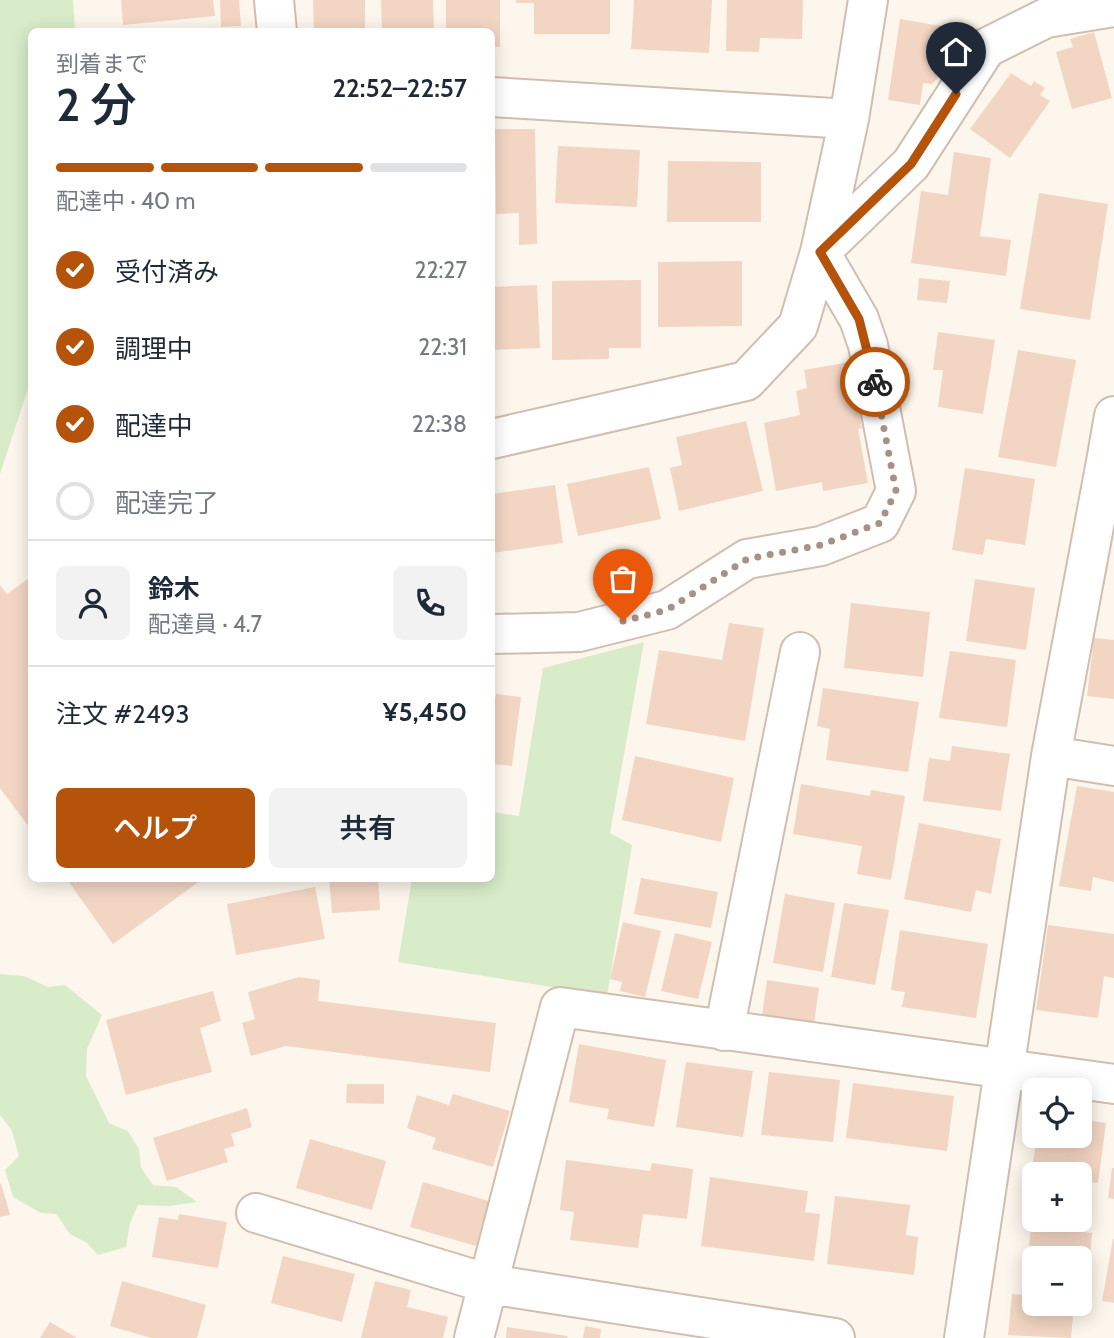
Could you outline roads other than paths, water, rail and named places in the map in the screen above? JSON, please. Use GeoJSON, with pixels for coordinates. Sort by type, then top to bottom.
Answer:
{"type":"FeatureCollection","features":[{"type":"Feature","properties":{"kind":"street"},"geometry":{"type":"LineString","coordinates":[[274,0],[277,28]]}},
{"type":"Feature","properties":{"kind":"street"},"geometry":{"type":"LineString","coordinates":[[495,438],[746,382],[798,326],[820,252],[849,119],[868,0]]}},
{"type":"Feature","properties":{"kind":"street"},"geometry":{"type":"LineString","coordinates":[[820,252],[911,164],[986,48],[1046,18],[1114,7]]}},
{"type":"Feature","properties":{"kind":"street"},"geometry":{"type":"LineString","coordinates":[[495,97],[849,119]]}},
{"type":"Feature","properties":{"kind":"street"},"geometry":{"type":"LineString","coordinates":[[495,634],[579,632],[667,610],[747,559],[821,545],[880,523],[896,491],[868,345],[859,319],[820,252]]}},
{"type":"Feature","properties":{"kind":"street"},"geometry":{"type":"LineString","coordinates":[[964,1338],[1051,756],[1110,463],[1114,416]]}},
{"type":"Feature","properties":{"kind":"street"},"geometry":{"type":"LineString","coordinates":[[724,1031],[800,652]]}},
{"type":"Feature","properties":{"kind":"street"},"geometry":{"type":"LineString","coordinates":[[1051,756],[1114,766]]}},
{"type":"Feature","properties":{"kind":"street"},"geometry":{"type":"LineString","coordinates":[[474,1338],[560,1007],[1114,1084]]}},
{"type":"Feature","properties":{"kind":"street"},"geometry":{"type":"LineString","coordinates":[[256,1213],[489,1284],[835,1338]]}}]}
